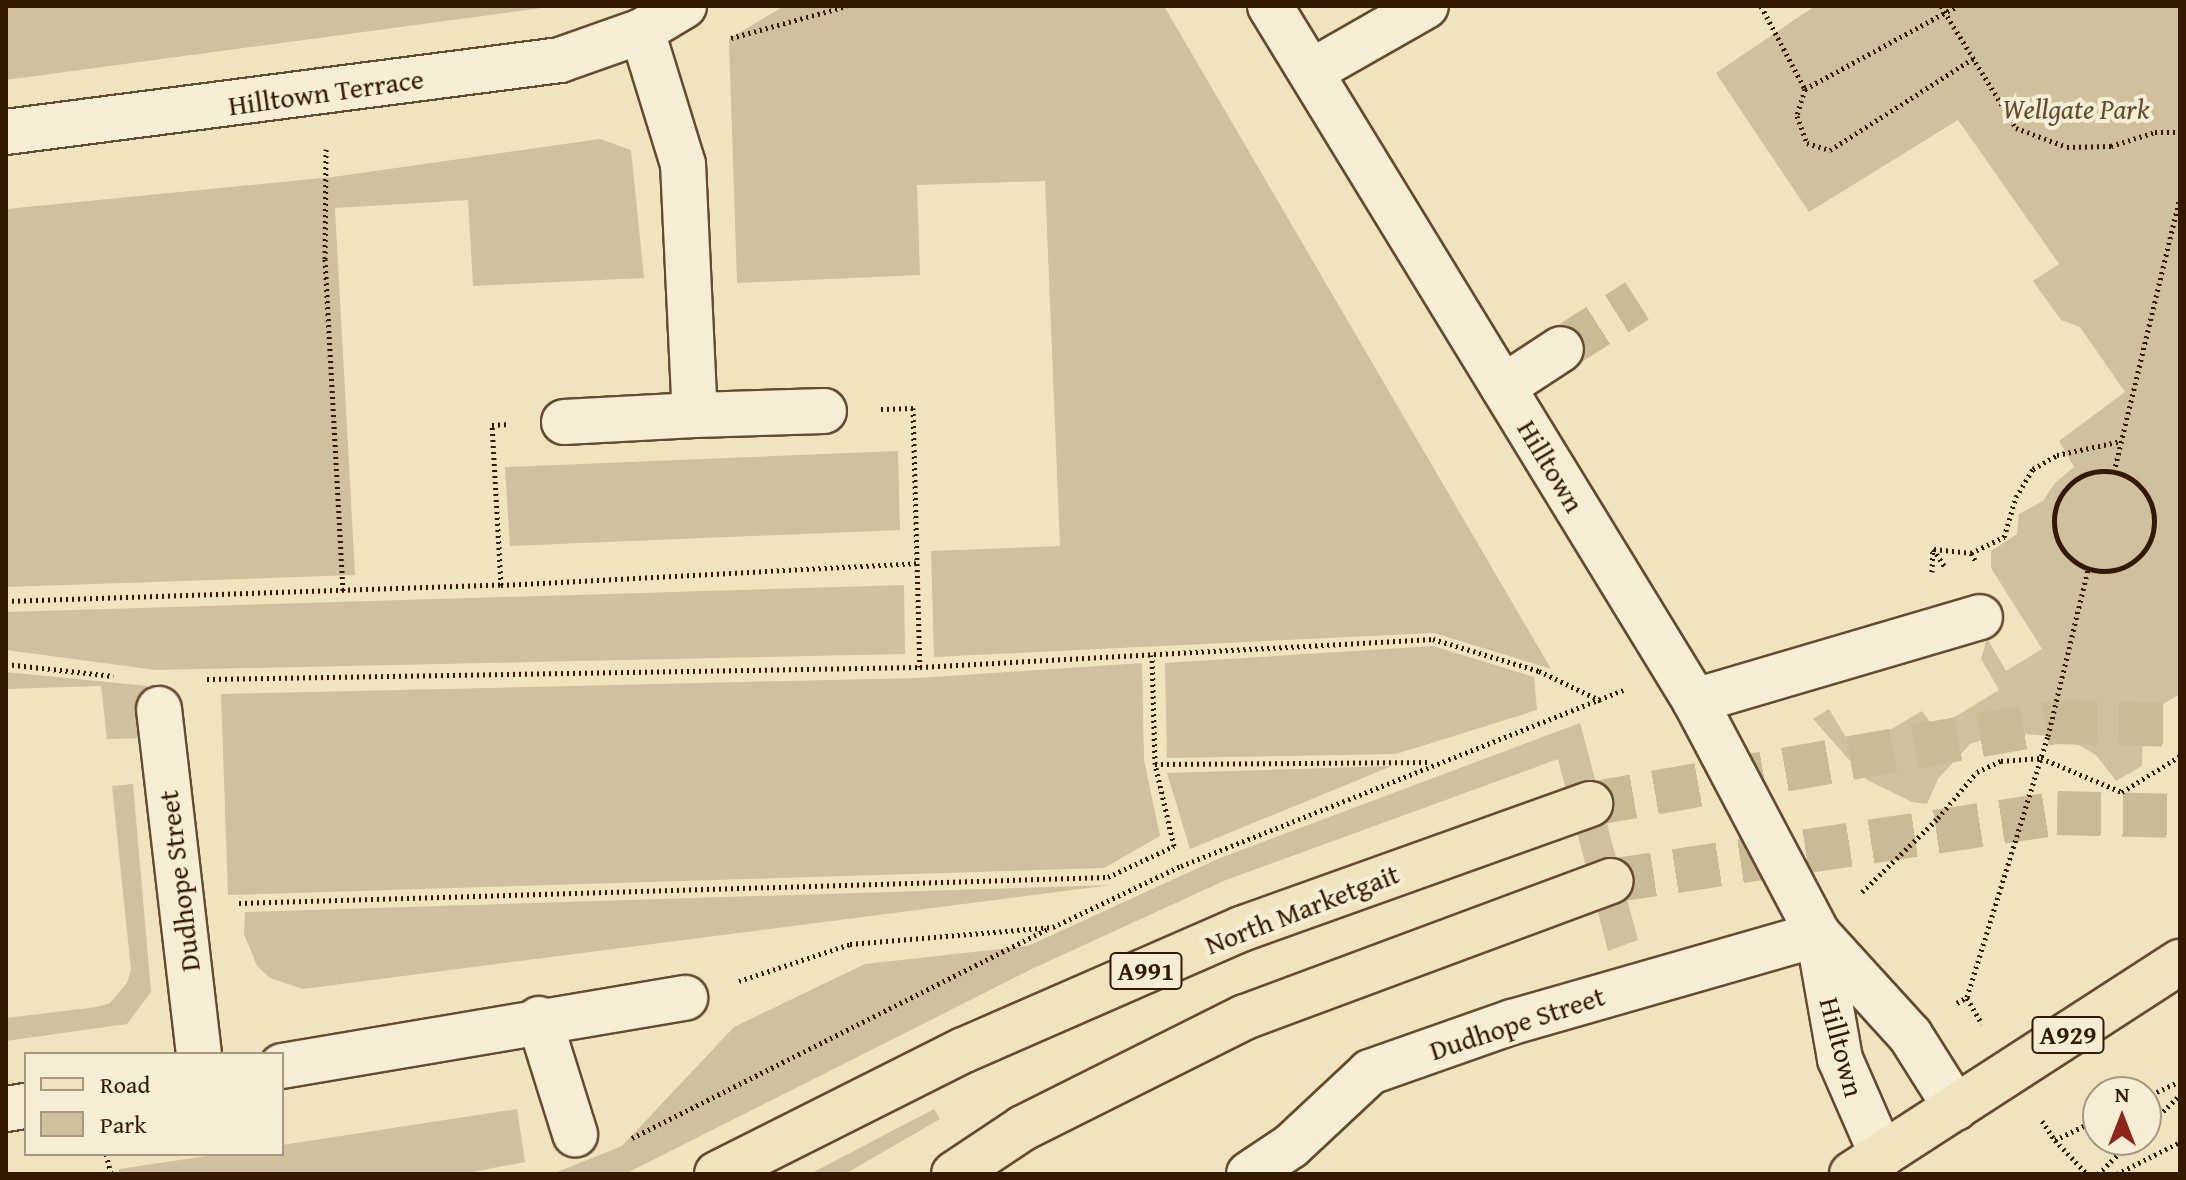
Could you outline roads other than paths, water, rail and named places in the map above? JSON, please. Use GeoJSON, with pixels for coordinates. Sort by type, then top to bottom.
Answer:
{"type":"FeatureCollection","features":[{"type":"Feature","properties":{"kind":"main road","name":"North Marketgait"},"geometry":{"type":"LineString","coordinates":[[717,1174],[964,1050],[1241,929],[1590,804]]}},
{"type":"Feature","properties":{"kind":"main road"},"geometry":{"type":"LineString","coordinates":[[954,1174],[1023,1128],[1245,1017],[1610,881]]}},
{"type":"Feature","properties":{"kind":"main road","name":"A929"},"geometry":{"type":"LineString","coordinates":[[1867,1165],[2180,962]]}},
{"type":"Feature","properties":{"kind":"street","name":"Hilltown Terrace"},"geometry":{"type":"LineString","coordinates":[[6,132],[560,60],[642,31],[684,6]]}},
{"type":"Feature","properties":{"kind":"street","name":"Hilltown"},"geometry":{"type":"LineString","coordinates":[[1270,6],[1695,701],[1818,934],[1910,1035],[1956,1108]]}},
{"type":"Feature","properties":{"kind":"street"},"geometry":{"type":"LineString","coordinates":[[1312,71],[1426,6]]}},
{"type":"Feature","properties":{"kind":"street"},"geometry":{"type":"LineString","coordinates":[[642,31],[683,164],[695,415]]}},
{"type":"Feature","properties":{"kind":"street"},"geometry":{"type":"LineString","coordinates":[[1503,387],[1561,349]]}},
{"type":"Feature","properties":{"kind":"street"},"geometry":{"type":"LineString","coordinates":[[564,422],[824,411]]}},
{"type":"Feature","properties":{"kind":"street"},"geometry":{"type":"LineString","coordinates":[[1695,701],[1980,617]]}},
{"type":"Feature","properties":{"kind":"street","name":"Dudhope Street"},"geometry":{"type":"LineString","coordinates":[[159,709],[199,1052]]}},
{"type":"Feature","properties":{"kind":"street","name":"Hilltown"},"geometry":{"type":"LineString","coordinates":[[1818,934],[1840,1059],[1867,1165]]}},
{"type":"Feature","properties":{"kind":"street","name":"Dudhope Street"},"geometry":{"type":"LineString","coordinates":[[1249,1174],[1291,1146],[1370,1072],[1512,1022],[1818,934]]}},
{"type":"Feature","properties":{"kind":"street"},"geometry":{"type":"LineString","coordinates":[[284,1066],[539,1019],[685,998]]}},
{"type":"Feature","properties":{"kind":"street"},"geometry":{"type":"LineString","coordinates":[[539,1019],[575,1134]]}},
{"type":"Feature","properties":{"kind":"tunnel"},"geometry":{"type":"LineString","coordinates":[[1561,349],[1637,301]]}},
{"type":"Feature","properties":{"kind":"tunnel"},"geometry":{"type":"LineString","coordinates":[[1590,804],[2053,722],[2180,725]]}},
{"type":"Feature","properties":{"kind":"tunnel"},"geometry":{"type":"LineString","coordinates":[[1610,881],[2057,813],[2180,816]]}},
{"type":"Feature","properties":{"kind":"park label","name":"Wellgate Park"},"geometry":{"type":"Point","coordinates":[2076,109]}}]}
